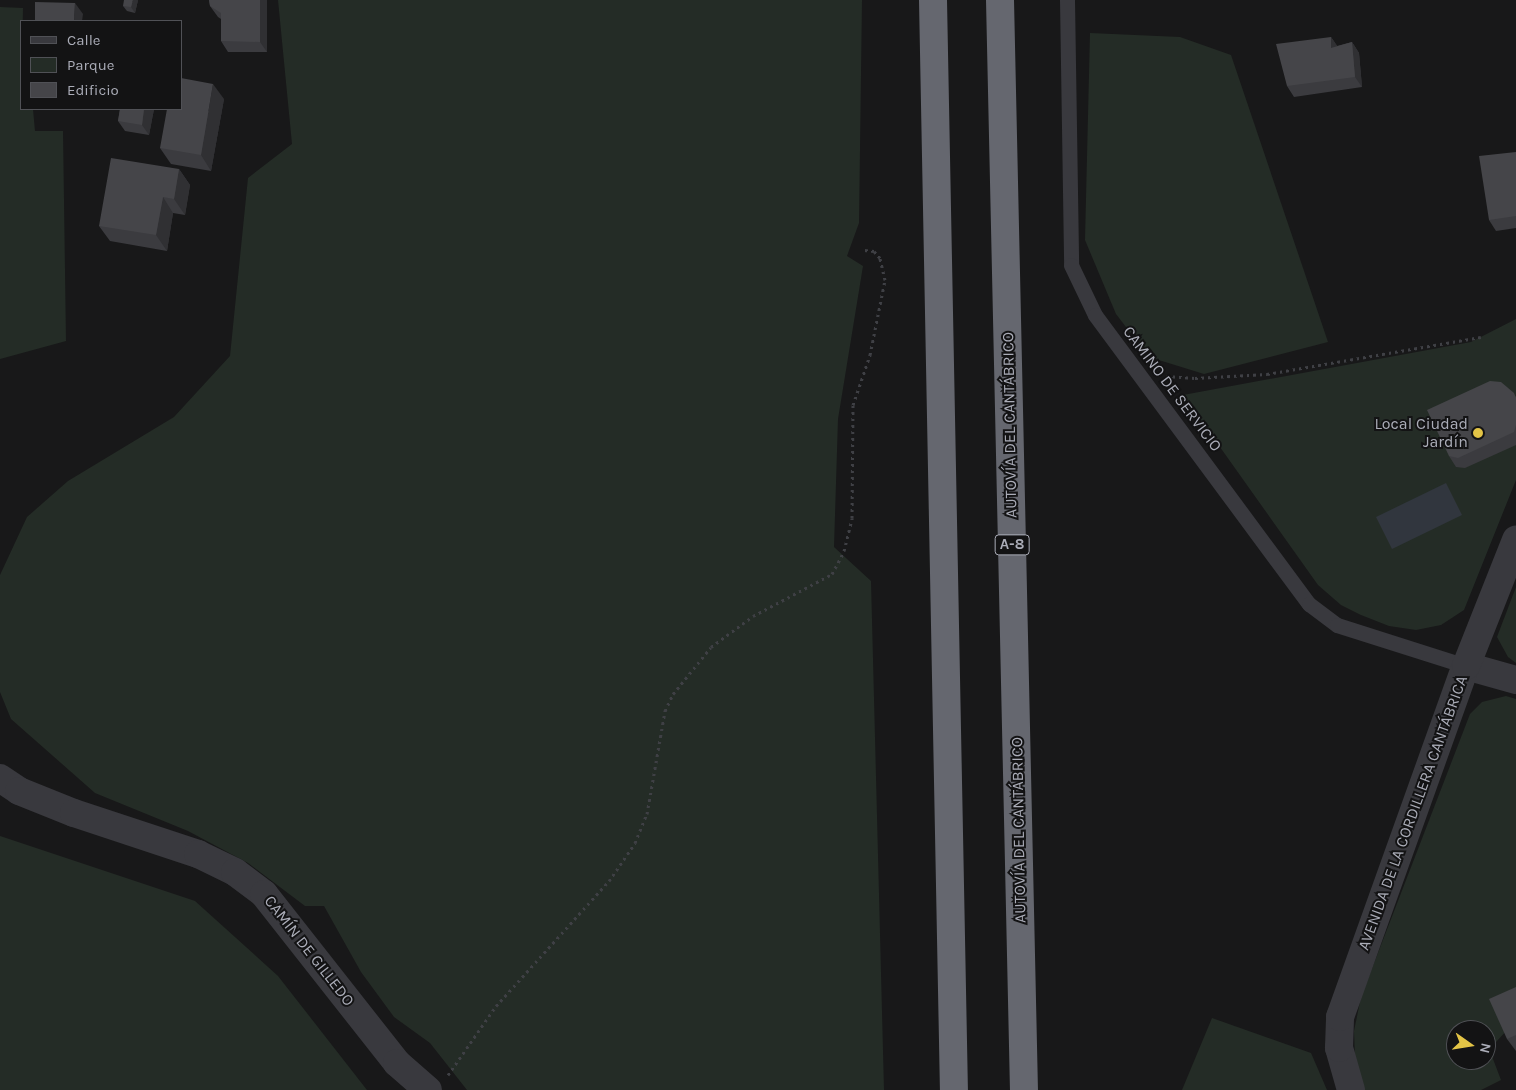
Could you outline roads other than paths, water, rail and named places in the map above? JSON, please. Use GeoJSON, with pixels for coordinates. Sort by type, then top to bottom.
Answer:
{"type":"FeatureCollection","features":[{"type":"Feature","properties":{"kind":"highway"},"geometry":{"type":"LineString","coordinates":[[933,0],[954,1090]]}},
{"type":"Feature","properties":{"kind":"highway","name":"AUTOVÍA DEL CANTÁBRICO"},"geometry":{"type":"LineString","coordinates":[[1000,0],[1024,1090]]}},
{"type":"Feature","properties":{"kind":"street","name":"AVENIDA DE LA CORDILLERA CANTÁBRICA"},"geometry":{"type":"LineString","coordinates":[[1351,1090],[1339,1048],[1340,1017],[1466,666],[1516,540]]}},
{"type":"Feature","properties":{"kind":"street"},"geometry":{"type":"LineString","coordinates":[[1466,666],[1516,680]]}},
{"type":"Feature","properties":{"kind":"street","name":"CAMÍN DE GILLEDO"},"geometry":{"type":"LineString","coordinates":[[0,778],[19,791],[74,813],[198,854],[235,872],[264,894],[397,1063],[435,1086]]}},
{"type":"Feature","properties":{"kind":"lane","name":"CAMINO DE SERVICIO"},"geometry":{"type":"LineString","coordinates":[[1067,0],[1071,265],[1095,315],[1309,604],[1337,625],[1466,666]]}},
{"type":"Feature","properties":{"kind":"place","name":"Local Ciudad Jardín"},"geometry":{"type":"Point","coordinates":[1478,433]}}]}
